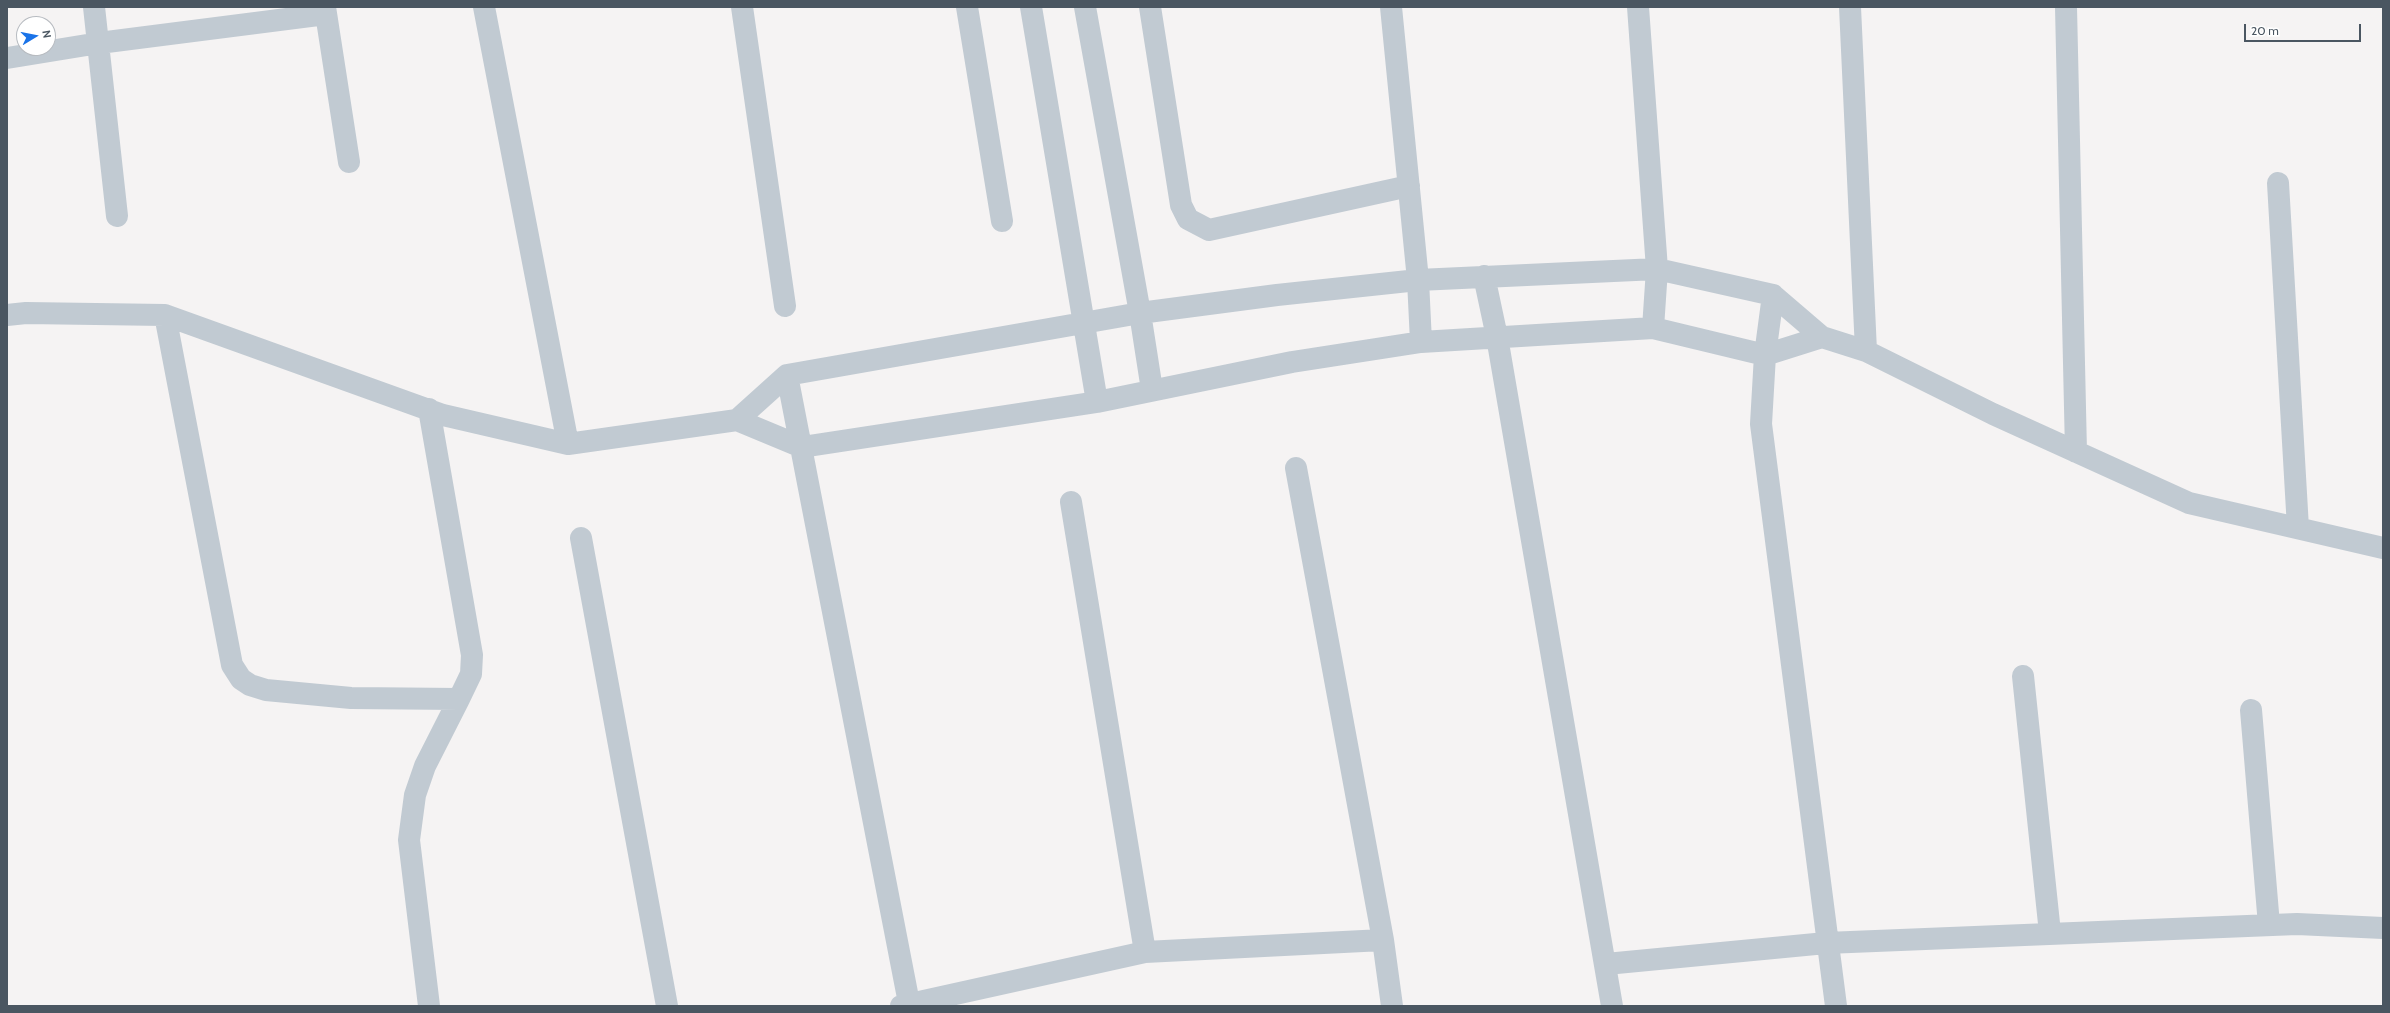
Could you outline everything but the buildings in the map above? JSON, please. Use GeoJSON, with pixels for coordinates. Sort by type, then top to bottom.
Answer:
{"type":"FeatureCollection","features":[{"type":"Feature","properties":{"kind":"street"},"geometry":{"type":"LineString","coordinates":[[94,7],[117,216]]}},
{"type":"Feature","properties":{"kind":"street"},"geometry":{"type":"LineString","coordinates":[[484,7],[560,443]]}},
{"type":"Feature","properties":{"kind":"street"},"geometry":{"type":"LineString","coordinates":[[742,7],[785,306]]}},
{"type":"Feature","properties":{"kind":"street"},"geometry":{"type":"LineString","coordinates":[[968,7],[1002,221]]}},
{"type":"Feature","properties":{"kind":"street"},"geometry":{"type":"LineString","coordinates":[[1032,7],[1098,402]]}},
{"type":"Feature","properties":{"kind":"street"},"geometry":{"type":"LineString","coordinates":[[1085,7],[1140,313],[1152,390]]}},
{"type":"Feature","properties":{"kind":"street"},"geometry":{"type":"LineString","coordinates":[[1150,7],[1181,205],[1188,219],[1209,230],[1409,186]]}},
{"type":"Feature","properties":{"kind":"street"},"geometry":{"type":"LineString","coordinates":[[1391,7],[1418,280],[1422,342]]}},
{"type":"Feature","properties":{"kind":"street"},"geometry":{"type":"LineString","coordinates":[[1638,7],[1657,269],[1653,328]]}},
{"type":"Feature","properties":{"kind":"street"},"geometry":{"type":"LineString","coordinates":[[1850,7],[1866,351]]}},
{"type":"Feature","properties":{"kind":"street"},"geometry":{"type":"LineString","coordinates":[[2066,7],[2076,452]]}},
{"type":"Feature","properties":{"kind":"street"},"geometry":{"type":"LineString","coordinates":[[7,58],[99,43],[326,11],[349,162]]}},
{"type":"Feature","properties":{"kind":"street"},"geometry":{"type":"LineString","coordinates":[[2278,183],[2298,528]]}},
{"type":"Feature","properties":{"kind":"street"},"geometry":{"type":"LineString","coordinates":[[737,420],[787,375],[1085,322],[1140,313],[1277,295],[1418,280],[1657,269],[1773,295],[1822,337],[1866,351],[1992,414],[2189,503],[2383,548]]}},
{"type":"Feature","properties":{"kind":"street"},"geometry":{"type":"LineString","coordinates":[[1484,276],[1497,337],[1606,964],[1612,1006]]}},
{"type":"Feature","properties":{"kind":"street"},"geometry":{"type":"LineString","coordinates":[[1773,295],[1765,355],[1761,424],[1826,943],[1836,1006]]}},
{"type":"Feature","properties":{"kind":"street"},"geometry":{"type":"LineString","coordinates":[[7,315],[26,313],[165,315],[436,412],[560,443],[737,420],[802,447],[1098,402],[1292,362],[1422,342],[1653,328],[1765,355],[1822,337]]}},
{"type":"Feature","properties":{"kind":"street"},"geometry":{"type":"LineString","coordinates":[[165,315],[232,665],[241,679],[250,685],[266,690],[351,698],[459,699]]}},
{"type":"Feature","properties":{"kind":"street"},"geometry":{"type":"LineString","coordinates":[[787,375],[802,447],[905,1004],[1145,952],[1383,940]]}},
{"type":"Feature","properties":{"kind":"street"},"geometry":{"type":"LineString","coordinates":[[429,1006],[409,840],[415,795],[425,766],[471,674],[472,656],[436,412]]}},
{"type":"Feature","properties":{"kind":"street"},"geometry":{"type":"LineString","coordinates":[[1296,468],[1383,940],[1392,1006]]}},
{"type":"Feature","properties":{"kind":"street"},"geometry":{"type":"LineString","coordinates":[[1071,502],[1145,952]]}},
{"type":"Feature","properties":{"kind":"street"},"geometry":{"type":"LineString","coordinates":[[582,538],[667,1006]]}},
{"type":"Feature","properties":{"kind":"street"},"geometry":{"type":"LineString","coordinates":[[2023,676],[2050,933]]}},
{"type":"Feature","properties":{"kind":"street"},"geometry":{"type":"LineString","coordinates":[[2252,710],[2269,925]]}},
{"type":"Feature","properties":{"kind":"street"},"geometry":{"type":"LineString","coordinates":[[1606,964],[1826,943],[2297,924],[2383,928]]}}]}
